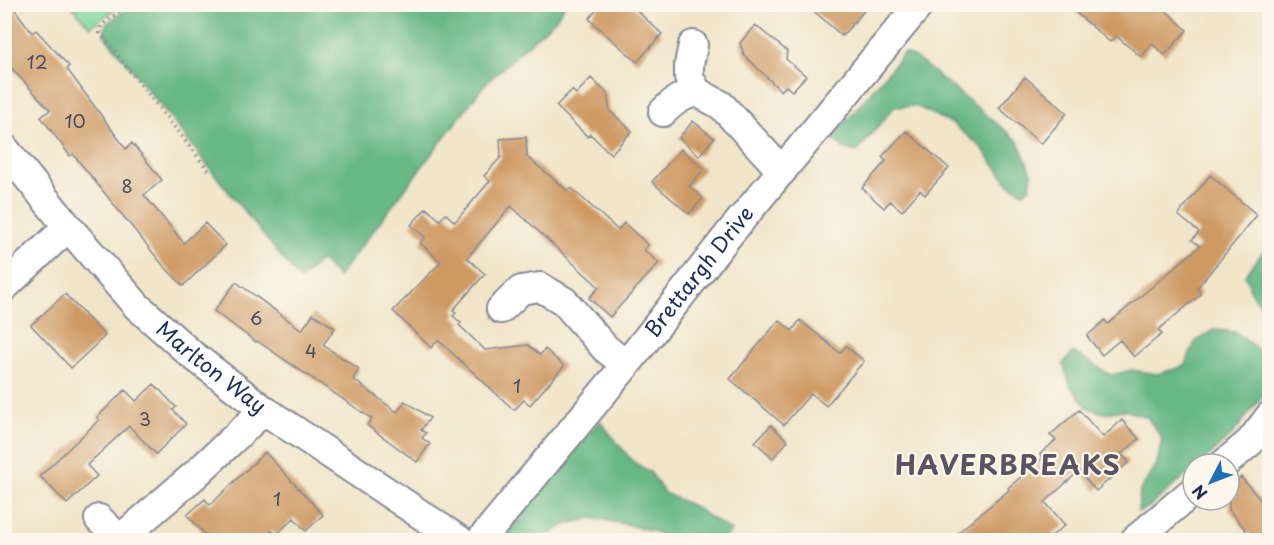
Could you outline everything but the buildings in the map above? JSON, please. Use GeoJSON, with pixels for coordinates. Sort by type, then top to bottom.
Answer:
{"type":"FeatureCollection","features":[{"type":"Feature","properties":{"kind":"street","name":"Brettargh Drive"},"geometry":{"type":"LineString","coordinates":[[481,540],[626,365],[729,233],[920,4]]}},
{"type":"Feature","properties":{"kind":"street"},"geometry":{"type":"LineString","coordinates":[[693,45],[689,65],[690,77],[697,92],[721,105],[782,171]]}},
{"type":"Feature","properties":{"kind":"street"},"geometry":{"type":"LineString","coordinates":[[663,112],[684,95],[697,92]]}},
{"type":"Feature","properties":{"kind":"street","name":"Marlton Way"},"geometry":{"type":"LineString","coordinates":[[4,148],[68,227],[137,306],[191,354],[264,410],[459,540]]}},
{"type":"Feature","properties":{"kind":"street"},"geometry":{"type":"LineString","coordinates":[[4,287],[68,227]]}},
{"type":"Feature","properties":{"kind":"street"},"geometry":{"type":"LineString","coordinates":[[501,309],[521,290],[540,287],[564,300],[605,348],[626,365]]}},
{"type":"Feature","properties":{"kind":"street"},"geometry":{"type":"LineString","coordinates":[[99,519],[120,540],[196,474],[264,410]]}},
{"type":"Feature","properties":{"kind":"street"},"geometry":{"type":"LineString","coordinates":[[1238,452],[1250,442],[1269,416]]}},
{"type":"Feature","properties":{"kind":"street"},"geometry":{"type":"LineString","coordinates":[[1135,540],[1181,501]]}},
{"type":"Feature","properties":{"kind":"path"},"geometry":{"type":"LineString","coordinates":[[129,4],[101,26],[99,33],[209,171]]}},
{"type":"Feature","properties":{"kind":"green space"},"geometry":{"type":"Polygon","coordinates":[[[71,5],[121,5],[90,27],[71,5]]]}},
{"type":"Feature","properties":{"kind":"green space"},"geometry":{"type":"Polygon","coordinates":[[[133,5],[565,5],[556,19],[484,85],[338,277],[321,260],[300,280],[104,34],[106,24],[133,5]]]}},
{"type":"Feature","properties":{"kind":"green space"},"geometry":{"type":"Polygon","coordinates":[[[904,53],[917,59],[1017,140],[1032,173],[1030,187],[1024,193],[1009,184],[982,148],[953,124],[916,106],[894,107],[857,152],[844,148],[832,138],[904,53]]]}},
{"type":"Feature","properties":{"kind":"green space"},"geometry":{"type":"Polygon","coordinates":[[[1270,251],[1269,310],[1253,297],[1245,275],[1263,252],[1270,251]]]}},
{"type":"Feature","properties":{"kind":"green space"},"geometry":{"type":"Polygon","coordinates":[[[1213,330],[1235,332],[1269,358],[1269,388],[1231,436],[1213,452],[1181,452],[1181,479],[1149,507],[1138,512],[1140,491],[1157,464],[1162,438],[1147,417],[1124,410],[1104,413],[1088,408],[1070,385],[1063,364],[1073,352],[1111,375],[1132,370],[1157,374],[1185,366],[1195,342],[1213,330]]]}},
{"type":"Feature","properties":{"kind":"green space"},"geometry":{"type":"Polygon","coordinates":[[[600,421],[632,461],[651,473],[664,493],[691,505],[731,531],[724,540],[667,540],[656,532],[591,518],[567,524],[538,540],[501,540],[519,519],[521,521],[524,518],[521,514],[600,421]]]}},
{"type":"Feature","properties":{"kind":"district","name":"HAVERBREAKS"},"geometry":{"type":"Point","coordinates":[1008,466]}}]}
